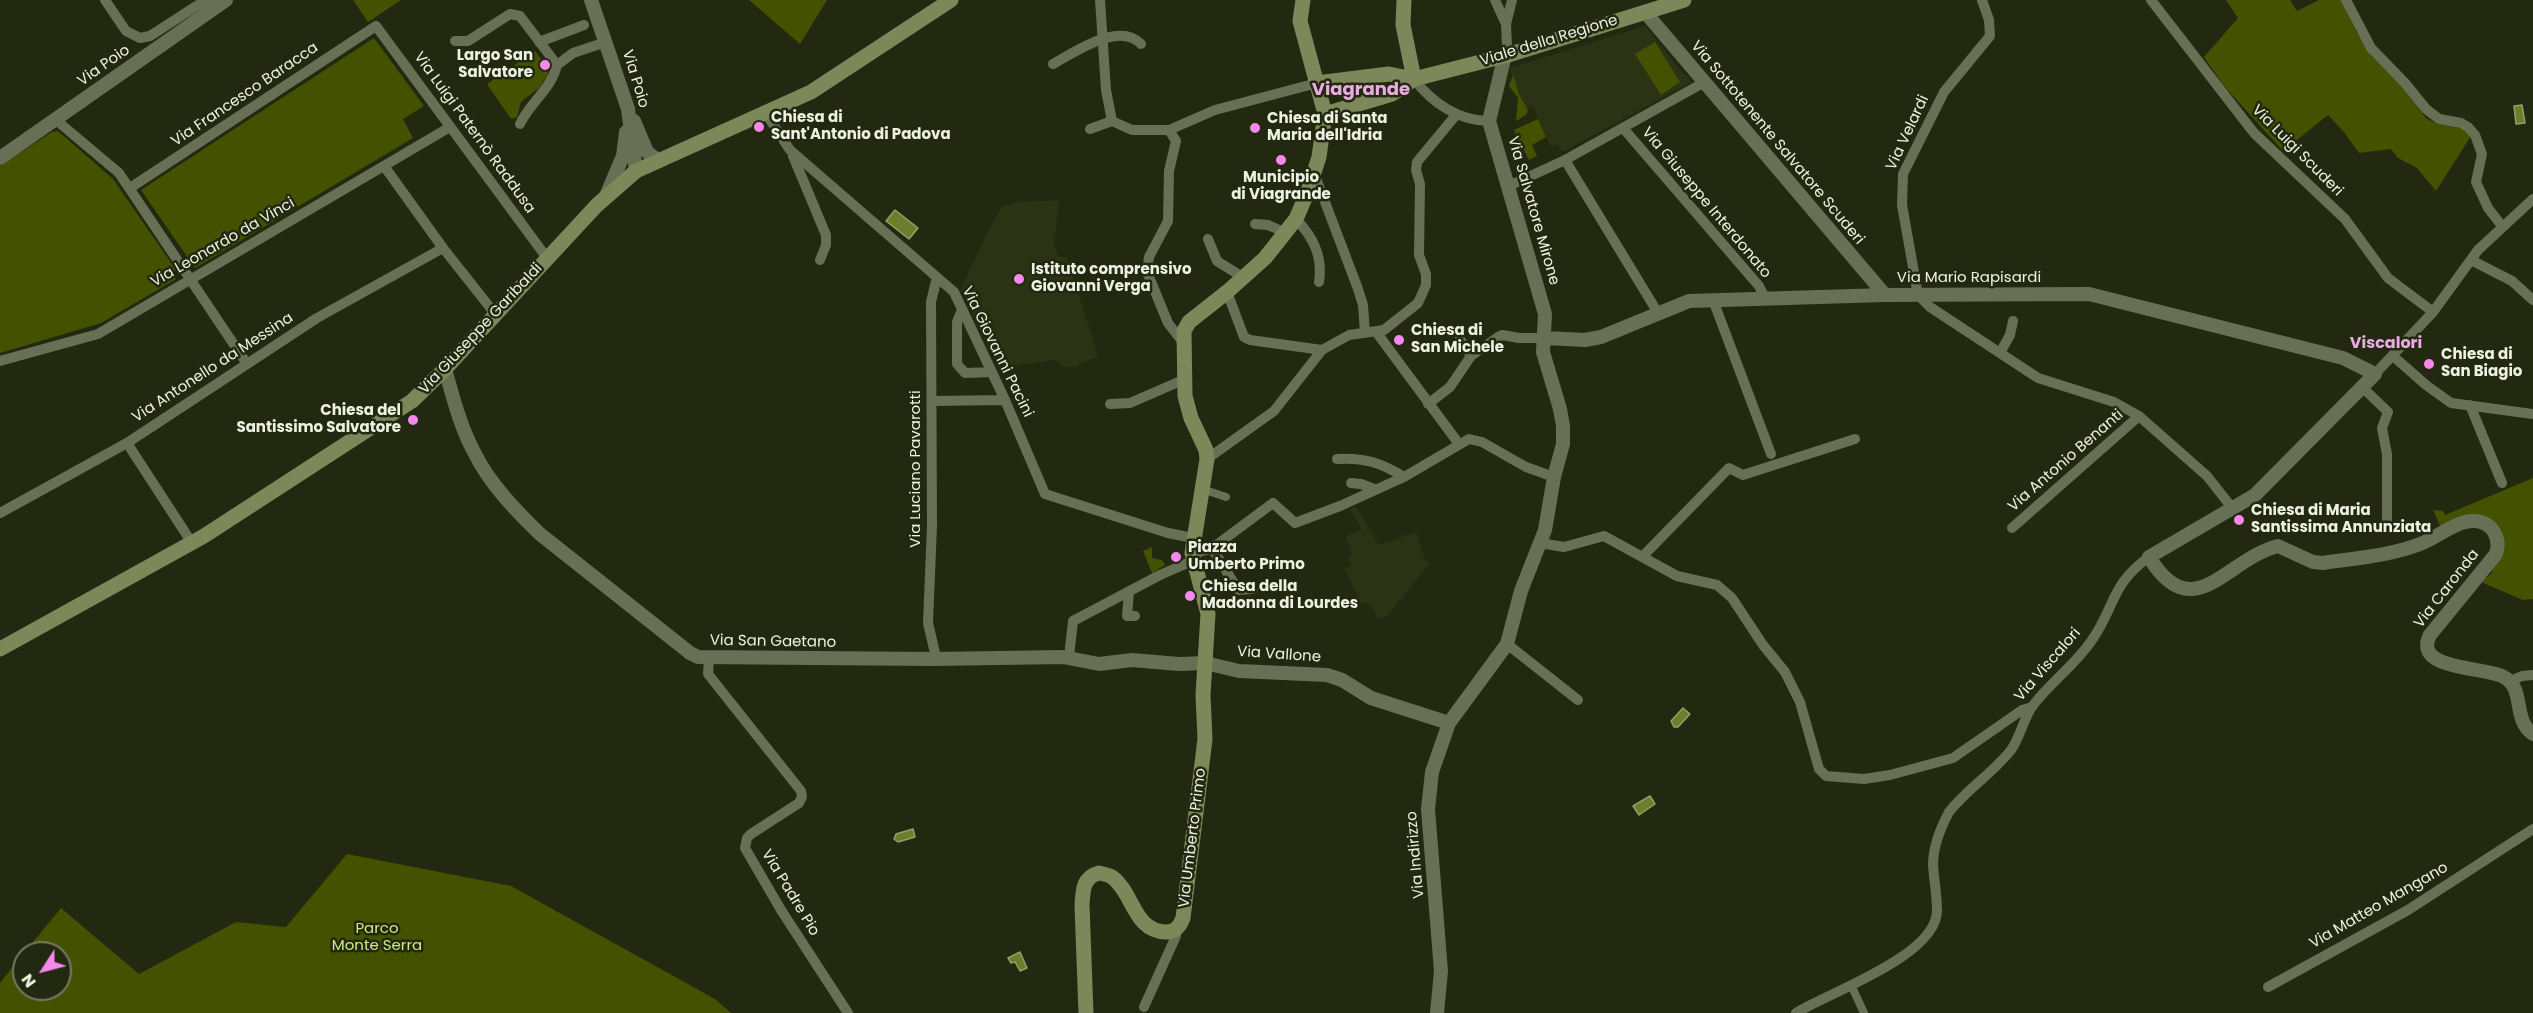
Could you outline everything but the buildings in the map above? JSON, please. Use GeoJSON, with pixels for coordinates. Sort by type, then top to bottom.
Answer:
{"type":"FeatureCollection","features":[{"type":"Feature","properties":{"kind":"main road","name":"Via Giuseppe Garibaldi"},"geometry":{"type":"LineString","coordinates":[[0,649],[192,543],[390,417],[445,369],[606,196],[636,171],[811,92],[951,0]]}},
{"type":"Feature","properties":{"kind":"main road"},"geometry":{"type":"LineString","coordinates":[[1182,341],[1189,322],[1244,278],[1286,233],[1296,219],[1308,191],[1319,157],[1325,114],[1300,21],[1303,0]]}},
{"type":"Feature","properties":{"kind":"main road"},"geometry":{"type":"LineString","coordinates":[[1404,0],[1402,25],[1414,79]]}},
{"type":"Feature","properties":{"kind":"main road","name":"Viale della Regione"},"geometry":{"type":"LineString","coordinates":[[1414,79],[1505,55],[1684,0]]}},
{"type":"Feature","properties":{"kind":"main road"},"geometry":{"type":"LineString","coordinates":[[1316,81],[1389,74],[1414,79]]}},
{"type":"Feature","properties":{"kind":"main road"},"geometry":{"type":"LineString","coordinates":[[1325,114],[1392,94],[1414,79]]}},
{"type":"Feature","properties":{"kind":"main road","name":"Via Umberto Primo"},"geometry":{"type":"LineString","coordinates":[[1176,930],[1184,918],[1205,739],[1203,695],[1208,614],[1193,549],[1207,459],[1206,450],[1186,405],[1182,341]]}},
{"type":"Feature","properties":{"kind":"main road"},"geometry":{"type":"LineString","coordinates":[[1086,1013],[1082,905],[1083,887],[1090,877],[1099,873],[1113,878],[1143,922],[1164,932],[1176,930]]}},
{"type":"Feature","properties":{"kind":"street"},"geometry":{"type":"LineString","coordinates":[[105,0],[126,31],[140,38],[150,36],[198,5],[223,2]]}},
{"type":"Feature","properties":{"kind":"street"},"geometry":{"type":"LineString","coordinates":[[1100,0],[1106,90],[1112,121]]}},
{"type":"Feature","properties":{"kind":"street","name":"Via Velardi"},"geometry":{"type":"LineString","coordinates":[[1918,296],[1902,205],[1903,174],[1944,92],[1990,36],[1989,20],[1982,0]]}},
{"type":"Feature","properties":{"kind":"street","name":"Via Luigi Scuderi"},"geometry":{"type":"LineString","coordinates":[[2151,0],[2253,133],[2345,219],[2388,278],[2433,312]]}},
{"type":"Feature","properties":{"kind":"street"},"geometry":{"type":"LineString","coordinates":[[2346,0],[2371,48],[2405,83],[2426,109],[2439,119],[2461,123],[2469,127],[2475,135],[2482,154],[2476,182],[2488,208],[2502,226]]}},
{"type":"Feature","properties":{"kind":"street","name":"Via Poio"},"geometry":{"type":"LineString","coordinates":[[594,1],[628,108],[636,171]]}},
{"type":"Feature","properties":{"kind":"street"},"geometry":{"type":"LineString","coordinates":[[1414,79],[1424,92],[1456,115],[1475,121],[1489,121],[1507,45],[1506,24],[1512,1]]}},
{"type":"Feature","properties":{"kind":"street","name":"Via Poio"},"geometry":{"type":"LineString","coordinates":[[0,158],[223,2]]}},
{"type":"Feature","properties":{"kind":"street"},"geometry":{"type":"LineString","coordinates":[[1495,2],[1506,24]]}},
{"type":"Feature","properties":{"kind":"street","name":"Via Sottotenente Salvatore Scuderi"},"geometry":{"type":"LineString","coordinates":[[1645,12],[1885,295]]}},
{"type":"Feature","properties":{"kind":"street"},"geometry":{"type":"LineString","coordinates":[[455,41],[468,41],[510,14],[520,16],[558,65]]}},
{"type":"Feature","properties":{"kind":"street"},"geometry":{"type":"LineString","coordinates":[[539,42],[584,25]]}},
{"type":"Feature","properties":{"kind":"street","name":"Via Luigi Paternò Raddusa"},"geometry":{"type":"LineString","coordinates":[[376,26],[548,258]]}},
{"type":"Feature","properties":{"kind":"street","name":"Via Francesco Baracca"},"geometry":{"type":"LineString","coordinates":[[130,188],[376,26]]}},
{"type":"Feature","properties":{"kind":"street"},"geometry":{"type":"LineString","coordinates":[[1053,64],[1102,38],[1129,36],[1135,37],[1141,44]]}},
{"type":"Feature","properties":{"kind":"street"},"geometry":{"type":"LineString","coordinates":[[520,124],[527,108],[550,85],[558,65],[573,53],[606,42]]}},
{"type":"Feature","properties":{"kind":"street"},"geometry":{"type":"LineString","coordinates":[[1090,129],[1112,121],[1132,130],[1169,130],[1215,110],[1278,94],[1316,81]]}},
{"type":"Feature","properties":{"kind":"street"},"geometry":{"type":"LineString","coordinates":[[1509,186],[1565,160],[1703,83]]}},
{"type":"Feature","properties":{"kind":"street"},"geometry":{"type":"LineString","coordinates":[[628,108],[647,152],[659,161]]}},
{"type":"Feature","properties":{"kind":"street"},"geometry":{"type":"LineString","coordinates":[[606,196],[623,156],[628,108]]}},
{"type":"Feature","properties":{"kind":"street","name":"Via Giovanni Pacini"},"geometry":{"type":"LineString","coordinates":[[765,112],[790,150],[954,292],[1005,400],[1045,494],[1154,528],[1193,549]]}},
{"type":"Feature","properties":{"kind":"street"},"geometry":{"type":"LineString","coordinates":[[1207,459],[1274,411],[1322,350],[1349,335],[1371,333],[1412,309],[1424,292],[1426,274],[1419,255],[1417,162],[1456,115]]}},
{"type":"Feature","properties":{"kind":"street"},"geometry":{"type":"LineString","coordinates":[[56,120],[119,173],[192,278],[247,364]]}},
{"type":"Feature","properties":{"kind":"street","name":"Via Salvatore Mirone"},"geometry":{"type":"LineString","coordinates":[[1489,121],[1545,314],[1545,338]]}},
{"type":"Feature","properties":{"kind":"street","name":"Via Leonardo da Vinci"},"geometry":{"type":"LineString","coordinates":[[0,361],[98,334],[450,127]]}},
{"type":"Feature","properties":{"kind":"street","name":"Via Giuseppe Interdonato"},"geometry":{"type":"LineString","coordinates":[[1623,128],[1759,286],[1765,298]]}},
{"type":"Feature","properties":{"kind":"street"},"geometry":{"type":"LineString","coordinates":[[1169,130],[1176,141],[1169,171],[1168,221],[1149,257],[1147,272],[1168,323],[1182,341]]}},
{"type":"Feature","properties":{"kind":"street"},"geometry":{"type":"LineString","coordinates":[[790,150],[803,176],[826,235],[826,245],[820,260]]}},
{"type":"Feature","properties":{"kind":"street"},"geometry":{"type":"LineString","coordinates":[[1565,160],[1658,313]]}},
{"type":"Feature","properties":{"kind":"street"},"geometry":{"type":"LineString","coordinates":[[384,166],[496,315]]}},
{"type":"Feature","properties":{"kind":"street"},"geometry":{"type":"LineString","coordinates":[[1314,173],[1363,305],[1371,333],[1459,444]]}},
{"type":"Feature","properties":{"kind":"street"},"geometry":{"type":"LineString","coordinates":[[2375,375],[2433,312],[2471,260],[2502,226],[2533,199]]}},
{"type":"Feature","properties":{"kind":"street"},"geometry":{"type":"LineString","coordinates":[[1296,219],[1307,230],[1314,243],[1319,258],[1319,282]]}},
{"type":"Feature","properties":{"kind":"street"},"geometry":{"type":"LineString","coordinates":[[1255,224],[1268,225],[1286,233]]}},
{"type":"Feature","properties":{"kind":"street"},"geometry":{"type":"LineString","coordinates":[[1208,239],[1216,261],[1244,278]]}},
{"type":"Feature","properties":{"kind":"street","name":"Via Antonello da Messina"},"geometry":{"type":"LineString","coordinates":[[0,513],[127,443],[317,318],[444,248]]}},
{"type":"Feature","properties":{"kind":"street"},"geometry":{"type":"LineString","coordinates":[[2471,260],[2512,281],[2533,300]]}},
{"type":"Feature","properties":{"kind":"street","name":"Via Luciano Pavarotti"},"geometry":{"type":"LineString","coordinates":[[932,659],[935,653],[928,623],[932,526],[931,302],[937,278]]}},
{"type":"Feature","properties":{"kind":"street"},"geometry":{"type":"LineString","coordinates":[[1227,292],[1244,337],[1250,340],[1322,350]]}},
{"type":"Feature","properties":{"kind":"street","name":"Via Mario Rapisardi"},"geometry":{"type":"LineString","coordinates":[[1545,338],[1585,340],[1602,337],[1689,301],[1885,295],[2089,294],[2343,358],[2375,375]]}},
{"type":"Feature","properties":{"kind":"street"},"geometry":{"type":"LineString","coordinates":[[1918,296],[1929,307],[2038,378],[2114,402],[2139,416],[2207,476],[2233,509]]}},
{"type":"Feature","properties":{"kind":"street"},"geometry":{"type":"LineString","coordinates":[[1713,300],[1771,454]]}},
{"type":"Feature","properties":{"kind":"street"},"geometry":{"type":"LineString","coordinates":[[962,310],[957,322],[957,364],[965,373],[992,372]]}},
{"type":"Feature","properties":{"kind":"street"},"geometry":{"type":"LineString","coordinates":[[2000,353],[2010,335],[2013,321]]}},
{"type":"Feature","properties":{"kind":"street"},"geometry":{"type":"LineString","coordinates":[[1428,404],[1450,387],[1471,356],[1502,335],[1545,338]]}},
{"type":"Feature","properties":{"kind":"street","name":"Via Indirizzo"},"geometry":{"type":"LineString","coordinates":[[1437,1013],[1441,971],[1428,809],[1432,772],[1449,723],[1507,644],[1521,591],[1545,530],[1554,477],[1563,444],[1563,426],[1545,338]]}},
{"type":"Feature","properties":{"kind":"street"},"geometry":{"type":"LineString","coordinates":[[1460,339],[1471,356]]}},
{"type":"Feature","properties":{"kind":"street"},"geometry":{"type":"LineString","coordinates":[[2393,356],[2451,403],[2533,414]]}},
{"type":"Feature","properties":{"kind":"street"},"geometry":{"type":"LineString","coordinates":[[2343,358],[2362,387],[2388,412],[2382,428],[2387,454],[2387,529]]}},
{"type":"Feature","properties":{"kind":"street","name":"Via San Gaetano"},"geometry":{"type":"LineString","coordinates":[[445,369],[459,418],[474,452],[518,513],[540,534],[690,653],[709,659],[1069,657],[1099,664],[1132,660],[1179,664],[1205,663]]}},
{"type":"Feature","properties":{"kind":"street","name":"Via Viscalori"},"geometry":{"type":"LineString","coordinates":[[1796,1013],[1903,956],[1936,922],[1933,862],[1944,822],[1958,801],[2011,749],[2032,707],[2051,682],[2082,654],[2094,637],[2115,592],[2124,579],[2150,557],[2255,495],[2375,375]]}},
{"type":"Feature","properties":{"kind":"street"},"geometry":{"type":"LineString","coordinates":[[1110,404],[1130,403],[1183,380]]}},
{"type":"Feature","properties":{"kind":"street"},"geometry":{"type":"LineString","coordinates":[[932,400],[1005,400]]}},
{"type":"Feature","properties":{"kind":"street"},"geometry":{"type":"LineString","coordinates":[[2470,405],[2502,483]]}},
{"type":"Feature","properties":{"kind":"street","name":"Via Antonio Benanti"},"geometry":{"type":"LineString","coordinates":[[2012,528],[2139,416]]}},
{"type":"Feature","properties":{"kind":"street"},"geometry":{"type":"LineString","coordinates":[[1069,657],[1076,618],[1160,575],[1193,549],[1211,548],[1273,503],[1295,523],[1340,506],[1404,477],[1459,444],[1474,438],[1526,468],[1554,477]]}},
{"type":"Feature","properties":{"kind":"street"},"geometry":{"type":"LineString","coordinates":[[1643,556],[1728,468],[1743,475],[1855,439]]}},
{"type":"Feature","properties":{"kind":"street"},"geometry":{"type":"LineString","coordinates":[[127,443],[192,543]]}},
{"type":"Feature","properties":{"kind":"street"},"geometry":{"type":"LineString","coordinates":[[1337,459],[1364,458],[1388,467],[1404,477]]}},
{"type":"Feature","properties":{"kind":"street"},"geometry":{"type":"LineString","coordinates":[[1351,483],[1374,489]]}},
{"type":"Feature","properties":{"kind":"street"},"geometry":{"type":"LineString","coordinates":[[1202,489],[1226,497]]}},
{"type":"Feature","properties":{"kind":"street","name":"Via Caronda"},"geometry":{"type":"LineString","coordinates":[[2150,557],[2158,572],[2173,586],[2192,590],[2278,546],[2313,562],[2323,563],[2397,551],[2420,544],[2465,522],[2484,523],[2495,533],[2498,540],[2496,554],[2426,642],[2427,648],[2435,659],[2447,664],[2496,673],[2510,681]]}},
{"type":"Feature","properties":{"kind":"street"},"geometry":{"type":"LineString","coordinates":[[1540,543],[1564,547],[1604,536],[1677,576],[1717,585],[1732,598],[1762,645],[1785,672],[1800,702],[1819,768],[1826,776],[1864,778],[1890,775],[1953,758],[2022,710],[2032,707]]}},
{"type":"Feature","properties":{"kind":"street"},"geometry":{"type":"LineString","coordinates":[[1211,548],[1238,590],[1253,589]]}},
{"type":"Feature","properties":{"kind":"street"},"geometry":{"type":"LineString","coordinates":[[1129,592],[1127,616],[1135,616]]}},
{"type":"Feature","properties":{"kind":"street"},"geometry":{"type":"LineString","coordinates":[[1507,644],[1578,700]]}},
{"type":"Feature","properties":{"kind":"street","name":"Via Padre Pio"},"geometry":{"type":"LineString","coordinates":[[709,659],[708,674],[801,791],[801,801],[751,834],[747,838],[745,848],[781,910],[848,1013]]}},
{"type":"Feature","properties":{"kind":"street","name":"Via Vallone"},"geometry":{"type":"LineString","coordinates":[[1205,663],[1239,671],[1326,675],[1342,680],[1371,698],[1449,723]]}},
{"type":"Feature","properties":{"kind":"street"},"geometry":{"type":"LineString","coordinates":[[2533,675],[2522,676],[2510,681],[2518,694],[2520,717],[2523,724],[2533,734]]}},
{"type":"Feature","properties":{"kind":"street","name":"Via Matteo Mangano"},"geometry":{"type":"LineString","coordinates":[[2268,987],[2408,910],[2533,829]]}},
{"type":"Feature","properties":{"kind":"street"},"geometry":{"type":"LineString","coordinates":[[1144,1006],[1176,936],[1176,930]]}},
{"type":"Feature","properties":{"kind":"street"},"geometry":{"type":"LineString","coordinates":[[1851,985],[1864,1013]]}},
{"type":"Feature","properties":{"kind":"shaded area"},"geometry":{"type":"Polygon","coordinates":[[[1645,26],[1690,79],[1690,83],[1562,152],[1558,144],[1551,147],[1533,107],[1526,108],[1510,68],[1645,26]]]}},
{"type":"Feature","properties":{"kind":"shaded area"},"geometry":{"type":"Polygon","coordinates":[[[2522,105],[2525,123],[2516,124],[2514,106],[2522,105]]]}},
{"type":"Feature","properties":{"kind":"shaded area","name":"Istituto comprensivo Giovanni Verga"},"geometry":{"type":"Polygon","coordinates":[[[1059,200],[1054,245],[1059,257],[1067,257],[1098,356],[1075,367],[1063,367],[1056,360],[1004,367],[1000,359],[991,354],[961,289],[1001,207],[1018,202],[1059,200]]]}},
{"type":"Feature","properties":{"kind":"shaded area"},"geometry":{"type":"Polygon","coordinates":[[[895,210],[918,228],[909,239],[886,221],[895,210]]]}},
{"type":"Feature","properties":{"kind":"shaded area"},"geometry":{"type":"Polygon","coordinates":[[[1356,507],[1379,545],[1416,532],[1425,560],[1430,563],[1387,616],[1377,619],[1373,608],[1366,603],[1360,603],[1345,568],[1351,565],[1348,557],[1352,554],[1346,536],[1362,530],[1350,509],[1356,507]]]}},
{"type":"Feature","properties":{"kind":"shaded area"},"geometry":{"type":"Polygon","coordinates":[[[1683,708],[1690,714],[1678,727],[1674,727],[1671,721],[1683,708]]]}},
{"type":"Feature","properties":{"kind":"shaded area"},"geometry":{"type":"Polygon","coordinates":[[[1650,796],[1655,804],[1639,815],[1633,806],[1650,796]]]}},
{"type":"Feature","properties":{"kind":"shaded area"},"geometry":{"type":"Polygon","coordinates":[[[913,829],[915,837],[898,842],[894,839],[896,834],[913,829]]]}},
{"type":"Feature","properties":{"kind":"shaded area"},"geometry":{"type":"Polygon","coordinates":[[[1020,952],[1027,968],[1020,971],[1015,962],[1011,963],[1008,958],[1020,952]]]}},
{"type":"Feature","properties":{"kind":"green space"},"geometry":{"type":"Polygon","coordinates":[[[353,0],[401,0],[368,22],[353,0]]]}},
{"type":"Feature","properties":{"kind":"green space"},"geometry":{"type":"Polygon","coordinates":[[[749,0],[827,0],[800,44],[749,0]]]}},
{"type":"Feature","properties":{"kind":"green space"},"geometry":{"type":"Polygon","coordinates":[[[2226,0],[2290,0],[2297,11],[2319,0],[2341,0],[2371,55],[2399,83],[2426,118],[2437,124],[2464,129],[2471,136],[2436,191],[2417,168],[2398,158],[2391,149],[2359,153],[2328,115],[2283,151],[2225,87],[2204,57],[2238,18],[2226,0]]]}},
{"type":"Feature","properties":{"kind":"green space"},"geometry":{"type":"Polygon","coordinates":[[[374,38],[424,106],[403,119],[413,138],[195,268],[141,190],[374,38]]]}},
{"type":"Feature","properties":{"kind":"green space"},"geometry":{"type":"Polygon","coordinates":[[[1655,42],[1680,82],[1661,95],[1635,54],[1655,42]]]}},
{"type":"Feature","properties":{"kind":"green space"},"geometry":{"type":"Polygon","coordinates":[[[535,51],[548,68],[548,74],[540,87],[521,102],[517,117],[511,119],[487,84],[535,51]]]}},
{"type":"Feature","properties":{"kind":"green space"},"geometry":{"type":"Polygon","coordinates":[[[1513,75],[1519,94],[1528,110],[1526,115],[1516,121],[1518,98],[1509,86],[1513,75]]]}},
{"type":"Feature","properties":{"kind":"green space"},"geometry":{"type":"Polygon","coordinates":[[[1538,119],[1546,137],[1532,145],[1537,156],[1529,160],[1514,130],[1538,119]]]}},
{"type":"Feature","properties":{"kind":"green space"},"geometry":{"type":"Polygon","coordinates":[[[58,131],[113,179],[176,270],[173,273],[176,279],[101,323],[0,353],[0,166],[52,132],[58,131]]]}},
{"type":"Feature","properties":{"kind":"green space"},"geometry":{"type":"Polygon","coordinates":[[[2533,478],[2533,599],[2523,600],[2481,582],[2492,573],[2498,528],[2441,528],[2433,510],[2443,511],[2445,515],[2533,478]]]}},
{"type":"Feature","properties":{"kind":"green space"},"geometry":{"type":"Polygon","coordinates":[[[1152,547],[1152,558],[1162,560],[1165,565],[1152,573],[1143,551],[1152,547]]]}},
{"type":"Feature","properties":{"kind":"green space","name":"Parco Monte Serra"},"geometry":{"type":"Polygon","coordinates":[[[347,854],[511,886],[715,999],[731,1013],[0,1013],[0,983],[12,968],[12,1001],[72,1001],[72,941],[34,941],[61,908],[139,974],[236,922],[286,927],[347,854]]]}},
{"type":"Feature","properties":{"kind":"place","name":"Largo San Salvatore"},"geometry":{"type":"Point","coordinates":[545,65]}},
{"type":"Feature","properties":{"kind":"place","name":"Chiesa di Sant'Antonio di Padova"},"geometry":{"type":"Point","coordinates":[759,127]}},
{"type":"Feature","properties":{"kind":"place","name":"Chiesa di Santa Maria dell'Idria"},"geometry":{"type":"Point","coordinates":[1255,128]}},
{"type":"Feature","properties":{"kind":"place","name":"Municipio di Viagrande"},"geometry":{"type":"Point","coordinates":[1281,160]}},
{"type":"Feature","properties":{"kind":"place","name":"Istituto comprensivo Giovanni Verga"},"geometry":{"type":"Point","coordinates":[1019,279]}},
{"type":"Feature","properties":{"kind":"place","name":"Chiesa di San Michele"},"geometry":{"type":"Point","coordinates":[1399,340]}},
{"type":"Feature","properties":{"kind":"place","name":"Chiesa di San Biagio"},"geometry":{"type":"Point","coordinates":[2429,364]}},
{"type":"Feature","properties":{"kind":"place","name":"Chiesa del Santissimo Salvatore"},"geometry":{"type":"Point","coordinates":[413,420]}},
{"type":"Feature","properties":{"kind":"place","name":"Chiesa di Maria Santissima Annunziata"},"geometry":{"type":"Point","coordinates":[2239,520]}},
{"type":"Feature","properties":{"kind":"place","name":"Piazza Umberto Primo"},"geometry":{"type":"Point","coordinates":[1176,557]}},
{"type":"Feature","properties":{"kind":"place","name":"Chiesa della Madonna di Lourdes"},"geometry":{"type":"Point","coordinates":[1190,596]}},
{"type":"Feature","properties":{"kind":"district","name":"Viagrande"},"geometry":{"type":"Point","coordinates":[1361,90]}},
{"type":"Feature","properties":{"kind":"district","name":"Viscalori"},"geometry":{"type":"Point","coordinates":[2386,344]}}]}
